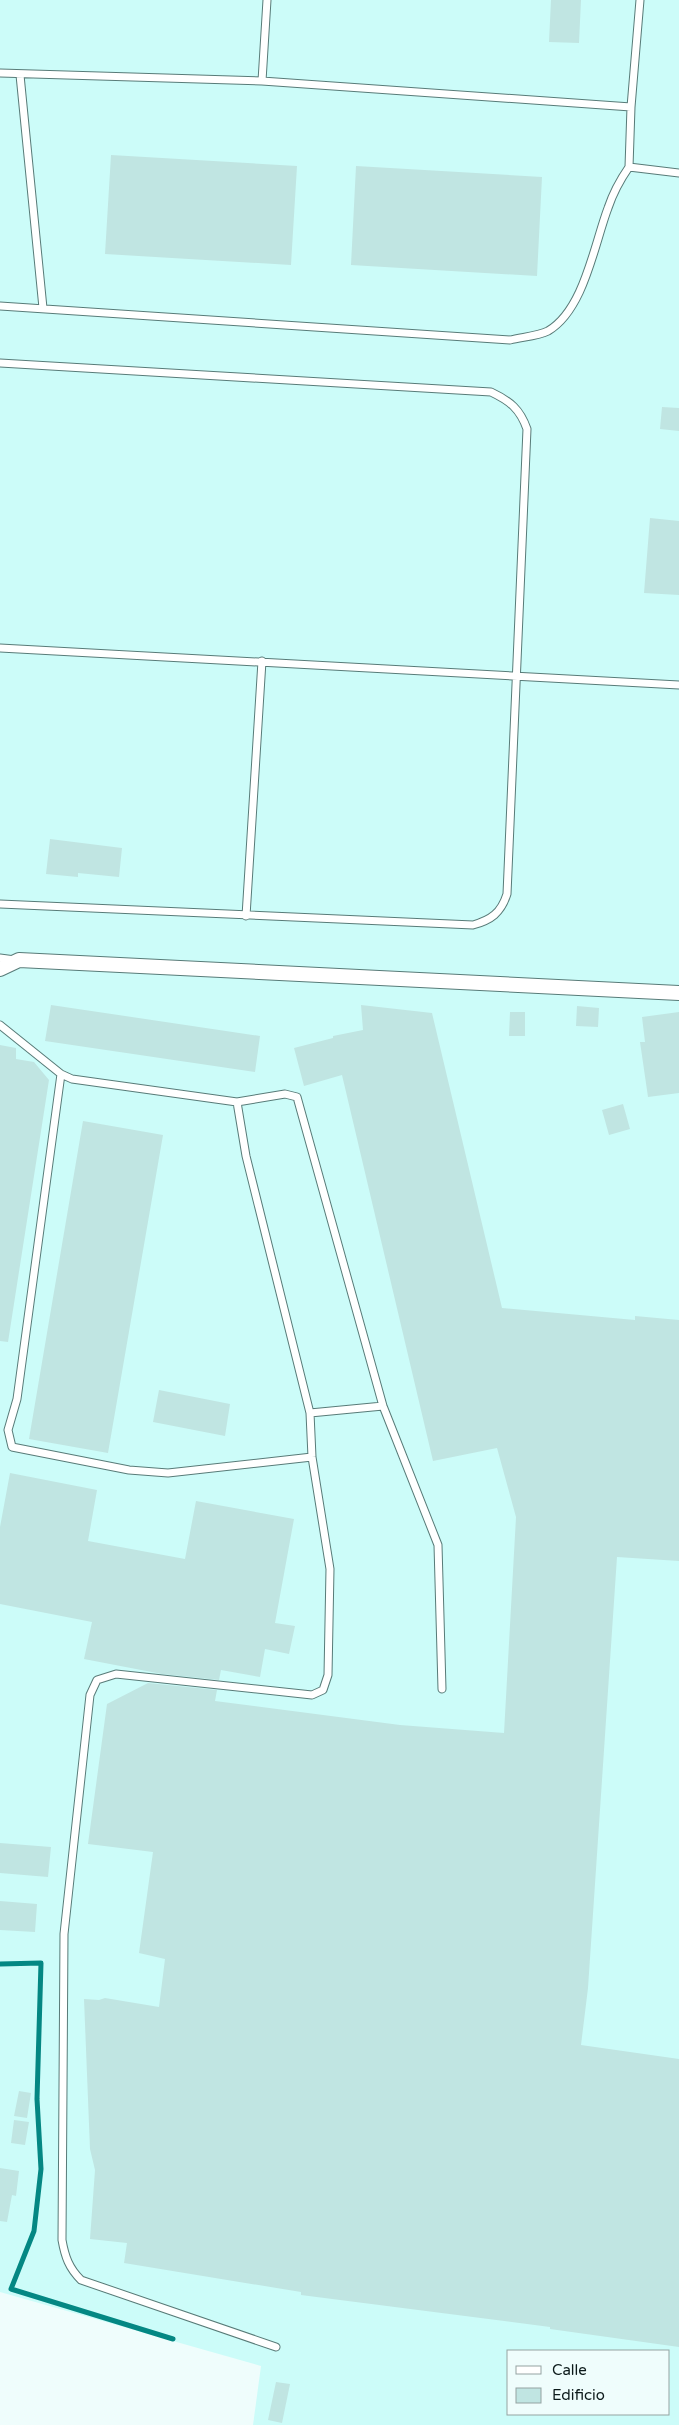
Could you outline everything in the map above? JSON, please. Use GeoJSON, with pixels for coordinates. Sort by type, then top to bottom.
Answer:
{"type":"FeatureCollection","features":[{"type":"Feature","properties":{"kind":"street"},"geometry":{"type":"LineString","coordinates":[[0,969],[19,960],[679,993]]}},
{"type":"Feature","properties":{"kind":"lane"},"geometry":{"type":"LineString","coordinates":[[262,81],[267,0]]}},
{"type":"Feature","properties":{"kind":"lane"},"geometry":{"type":"LineString","coordinates":[[0,306],[510,340],[547,332],[565,317],[578,292],[608,207],[618,183],[629,167],[630,107],[640,0]]}},
{"type":"Feature","properties":{"kind":"lane"},"geometry":{"type":"LineString","coordinates":[[0,73],[262,81],[630,107]]}},
{"type":"Feature","properties":{"kind":"lane"},"geometry":{"type":"LineString","coordinates":[[20,75],[43,308]]}},
{"type":"Feature","properties":{"kind":"lane"},"geometry":{"type":"LineString","coordinates":[[629,167],[679,173]]}},
{"type":"Feature","properties":{"kind":"lane"},"geometry":{"type":"LineString","coordinates":[[0,363],[491,392],[509,400],[521,414],[527,429],[507,894],[503,907],[490,920],[473,925],[0,904]]}},
{"type":"Feature","properties":{"kind":"lane"},"geometry":{"type":"LineString","coordinates":[[0,648],[679,685]]}},
{"type":"Feature","properties":{"kind":"lane"},"geometry":{"type":"LineString","coordinates":[[246,916],[262,661]]}},
{"type":"Feature","properties":{"kind":"lane"},"geometry":{"type":"LineString","coordinates":[[0,958],[19,960]]}},
{"type":"Feature","properties":{"kind":"lane"},"geometry":{"type":"LineString","coordinates":[[0,1026],[61,1074],[72,1079],[237,1102],[285,1094],[297,1097],[383,1406],[438,1545],[442,1689]]}},
{"type":"Feature","properties":{"kind":"lane"},"geometry":{"type":"LineString","coordinates":[[61,1074],[17,1399],[8,1430],[12,1447],[129,1470],[168,1472],[312,1457]]}},
{"type":"Feature","properties":{"kind":"lane"},"geometry":{"type":"LineString","coordinates":[[237,1102],[246,1156],[310,1412],[312,1457],[330,1569],[328,1675],[323,1690],[312,1695],[116,1674],[97,1680],[90,1695],[64,1934],[62,2240],[71,2270],[81,2280],[276,2347]]}},
{"type":"Feature","properties":{"kind":"lane"},"geometry":{"type":"LineString","coordinates":[[310,1412],[383,1406]]}},
{"type":"Feature","properties":{"kind":"shaded area"},"geometry":{"type":"Polygon","coordinates":[[[0,0],[679,0],[679,2425],[253,2425],[261,2366],[0,2292],[0,0]]]}},
{"type":"Feature","properties":{"kind":"building"},"geometry":{"type":"Polygon","coordinates":[[[551,0],[581,0],[579,43],[549,42],[551,0]]]}},
{"type":"Feature","properties":{"kind":"building"},"geometry":{"type":"Polygon","coordinates":[[[111,155],[297,166],[291,265],[105,254],[111,155]]]}},
{"type":"Feature","properties":{"kind":"building"},"geometry":{"type":"Polygon","coordinates":[[[356,166],[542,177],[537,276],[351,265],[356,166]]]}},
{"type":"Feature","properties":{"kind":"building"},"geometry":{"type":"Polygon","coordinates":[[[662,407],[679,408],[679,431],[660,429],[662,407]]]}},
{"type":"Feature","properties":{"kind":"building"},"geometry":{"type":"Polygon","coordinates":[[[650,518],[679,521],[679,595],[644,593],[650,518]]]}},
{"type":"Feature","properties":{"kind":"building"},"geometry":{"type":"Polygon","coordinates":[[[50,839],[122,848],[119,877],[78,873],[78,877],[46,874],[50,839]]]}},
{"type":"Feature","properties":{"kind":"building"},"geometry":{"type":"Polygon","coordinates":[[[51,1005],[260,1036],[255,1072],[45,1041],[51,1005]]]}},
{"type":"Feature","properties":{"kind":"building"},"geometry":{"type":"Polygon","coordinates":[[[361,1005],[432,1013],[502,1308],[635,1320],[635,1316],[679,1320],[679,1561],[617,1557],[588,1988],[581,2045],[679,2059],[679,2347],[550,2329],[550,2327],[301,2295],[301,2292],[124,2263],[127,2243],[90,2239],[95,2170],[90,2149],[84,1999],[99,2000],[105,1998],[159,2007],[165,1959],[139,1953],[153,1852],[88,1844],[107,1704],[148,1683],[217,1690],[215,1701],[400,1725],[504,1733],[516,1517],[497,1448],[433,1461],[342,1075],[304,1086],[294,1048],[333,1038],[333,1036],[363,1030],[361,1005]]]}},
{"type":"Feature","properties":{"kind":"building"},"geometry":{"type":"Polygon","coordinates":[[[577,1006],[599,1008],[598,1027],[576,1026],[577,1006]]]}},
{"type":"Feature","properties":{"kind":"building"},"geometry":{"type":"Polygon","coordinates":[[[510,1012],[525,1012],[525,1036],[509,1036],[510,1012]]]}},
{"type":"Feature","properties":{"kind":"building"},"geometry":{"type":"Polygon","coordinates":[[[679,1012],[679,1093],[648,1097],[640,1042],[645,1042],[642,1017],[679,1012]]]}},
{"type":"Feature","properties":{"kind":"building"},"geometry":{"type":"Polygon","coordinates":[[[0,1045],[16,1048],[16,1059],[34,1062],[49,1080],[8,1342],[0,1341],[0,1045]]]}},
{"type":"Feature","properties":{"kind":"building"},"geometry":{"type":"Polygon","coordinates":[[[623,1104],[630,1129],[609,1135],[602,1110],[623,1104]]]}},
{"type":"Feature","properties":{"kind":"building"},"geometry":{"type":"Polygon","coordinates":[[[83,1121],[163,1135],[108,1453],[29,1439],[83,1121]]]}},
{"type":"Feature","properties":{"kind":"building"},"geometry":{"type":"Polygon","coordinates":[[[159,1390],[230,1404],[225,1436],[153,1422],[159,1390]]]}},
{"type":"Feature","properties":{"kind":"building"},"geometry":{"type":"Polygon","coordinates":[[[10,1473],[97,1490],[88,1541],[185,1559],[196,1501],[294,1519],[275,1623],[295,1626],[289,1654],[265,1649],[260,1677],[221,1670],[219,1680],[162,1674],[84,1659],[92,1622],[0,1604],[0,1527],[10,1473]]]}},
{"type":"Feature","properties":{"kind":"building"},"geometry":{"type":"Polygon","coordinates":[[[0,1843],[51,1847],[48,1877],[0,1873],[0,1843]]]}},
{"type":"Feature","properties":{"kind":"building"},"geometry":{"type":"Polygon","coordinates":[[[0,1901],[37,1904],[35,1932],[0,1930],[0,1901]]]}},
{"type":"Feature","properties":{"kind":"building"},"geometry":{"type":"Polygon","coordinates":[[[19,2091],[31,2093],[27,2118],[14,2116],[19,2091]]]}},
{"type":"Feature","properties":{"kind":"building"},"geometry":{"type":"Polygon","coordinates":[[[14,2120],[29,2122],[25,2145],[11,2143],[14,2120]]]}},
{"type":"Feature","properties":{"kind":"building"},"geometry":{"type":"Polygon","coordinates":[[[0,2168],[19,2171],[16,2196],[12,2195],[7,2222],[0,2221],[0,2168]]]}},
{"type":"Feature","properties":{"kind":"building"},"geometry":{"type":"Polygon","coordinates":[[[276,2382],[290,2384],[282,2423],[268,2420],[276,2382]]]}},
{"type":"Feature","properties":{"kind":"waterway"},"geometry":{"type":"LineString","coordinates":[[0,1964],[41,1963],[37,2099],[41,2169],[34,2231],[11,2289],[173,2339]]}}]}
